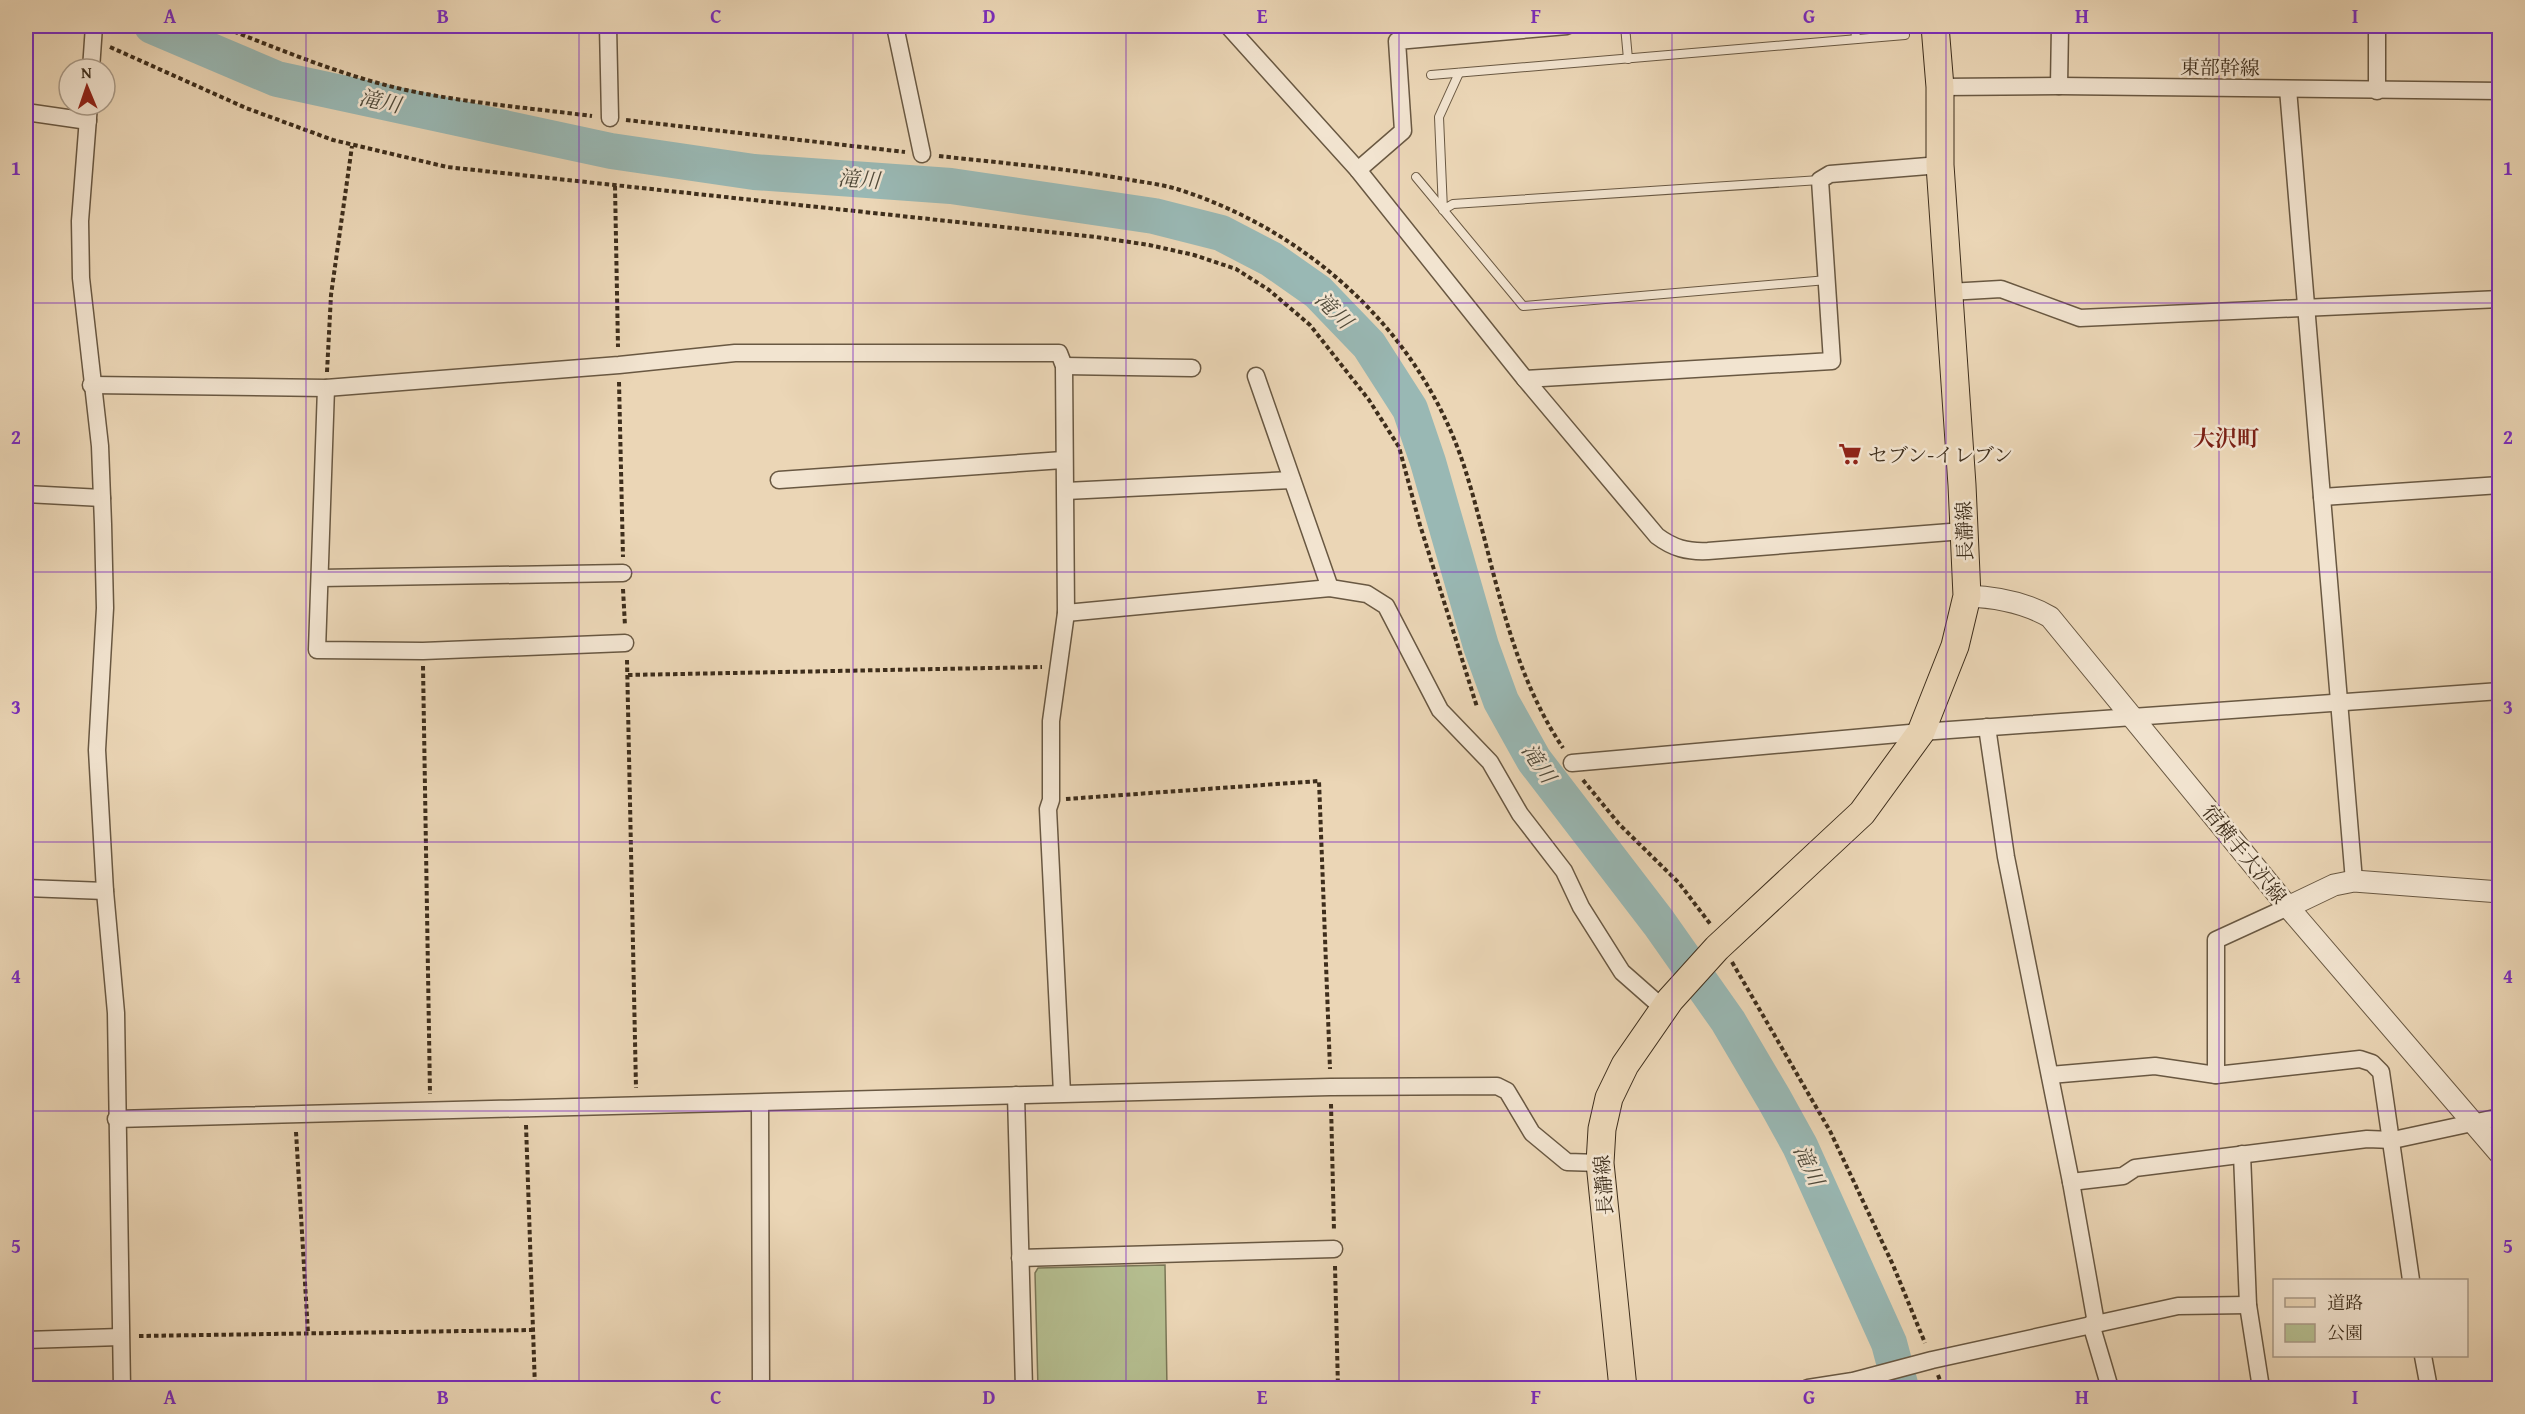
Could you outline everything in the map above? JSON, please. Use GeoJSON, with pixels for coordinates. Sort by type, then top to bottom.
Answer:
{"type":"FeatureCollection","features":[{"type":"Feature","properties":{"kind":"main road","name":"長瀞線"},"geometry":{"type":"LineString","coordinates":[[1623,1389],[1600,1163],[1602,1129],[1609,1098],[1624,1065],[1667,1004],[1717,948],[1862,813],[1921,732],[1955,646],[1967,596],[1940,165],[1940,87],[1935,26]]}},
{"type":"Feature","properties":{"kind":"street"},"geometry":{"type":"LineString","coordinates":[[608,26],[610,118]]}},
{"type":"Feature","properties":{"kind":"street"},"geometry":{"type":"LineString","coordinates":[[896,26],[922,154]]}},
{"type":"Feature","properties":{"kind":"street"},"geometry":{"type":"LineString","coordinates":[[1228,26],[1358,170],[1525,379],[1657,536],[1669,545],[1688,552],[1963,531]]}},
{"type":"Feature","properties":{"kind":"street"},"geometry":{"type":"LineString","coordinates":[[1358,170],[1404,131],[1397,41],[1567,26]]}},
{"type":"Feature","properties":{"kind":"street"},"geometry":{"type":"LineString","coordinates":[[2060,86],[2061,26]]}},
{"type":"Feature","properties":{"kind":"street"},"geometry":{"type":"LineString","coordinates":[[2377,26],[2377,91]]}},
{"type":"Feature","properties":{"kind":"street"},"geometry":{"type":"LineString","coordinates":[[92,57],[94,33]]}},
{"type":"Feature","properties":{"kind":"street","name":"東部幹線"},"geometry":{"type":"LineString","coordinates":[[1940,87],[2060,86],[2499,91]]}},
{"type":"Feature","properties":{"kind":"street"},"geometry":{"type":"LineString","coordinates":[[2288,89],[2355,881]]}},
{"type":"Feature","properties":{"kind":"street"},"geometry":{"type":"LineString","coordinates":[[26,112],[57,112]]}},
{"type":"Feature","properties":{"kind":"street"},"geometry":{"type":"LineString","coordinates":[[89,117],[80,221],[81,278],[100,446],[102,498],[105,608],[96,750],[116,1013],[122,1389]]}},
{"type":"Feature","properties":{"kind":"street"},"geometry":{"type":"LineString","coordinates":[[1525,379],[1832,361],[1821,180],[1830,174],[1940,165]]}},
{"type":"Feature","properties":{"kind":"street"},"geometry":{"type":"LineString","coordinates":[[1949,292],[2001,289],[2080,318],[2499,299]]}},
{"type":"Feature","properties":{"kind":"street"},"geometry":{"type":"LineString","coordinates":[[92,385],[326,388],[619,365],[735,353],[1059,353],[1064,366],[1066,613],[1051,722],[1051,800],[1048,809],[1062,1093]]}},
{"type":"Feature","properties":{"kind":"street"},"geometry":{"type":"LineString","coordinates":[[1064,366],[1192,368]]}},
{"type":"Feature","properties":{"kind":"street"},"geometry":{"type":"LineString","coordinates":[[1256,376],[1330,588]]}},
{"type":"Feature","properties":{"kind":"street"},"geometry":{"type":"LineString","coordinates":[[326,388],[317,650],[423,651],[625,643]]}},
{"type":"Feature","properties":{"kind":"street"},"geometry":{"type":"LineString","coordinates":[[779,480],[1063,460]]}},
{"type":"Feature","properties":{"kind":"street"},"geometry":{"type":"LineString","coordinates":[[1066,491],[1292,480]]}},
{"type":"Feature","properties":{"kind":"street"},"geometry":{"type":"LineString","coordinates":[[2322,497],[2499,485]]}},
{"type":"Feature","properties":{"kind":"street"},"geometry":{"type":"LineString","coordinates":[[26,495],[102,498]]}},
{"type":"Feature","properties":{"kind":"street"},"geometry":{"type":"LineString","coordinates":[[320,578],[623,573]]}},
{"type":"Feature","properties":{"kind":"street"},"geometry":{"type":"LineString","coordinates":[[1066,613],[1330,588],[1367,594],[1386,606],[1440,710],[1490,762],[1520,814],[1564,871],[1581,907],[1622,972],[1667,1004]]}},
{"type":"Feature","properties":{"kind":"street","name":"宿横手大沢線"},"geometry":{"type":"LineString","coordinates":[[1967,596],[2015,602],[2034,608],[2050,617],[2288,907],[2499,1154]]}},
{"type":"Feature","properties":{"kind":"street"},"geometry":{"type":"LineString","coordinates":[[1572,763],[1921,732],[2499,691]]}},
{"type":"Feature","properties":{"kind":"street"},"geometry":{"type":"LineString","coordinates":[[1987,727],[2006,857],[2071,1182],[2094,1324],[2110,1389]]}},
{"type":"Feature","properties":{"kind":"street"},"geometry":{"type":"LineString","coordinates":[[2216,1075],[2216,940],[2334,885],[2355,881],[2379,881],[2499,892]]}},
{"type":"Feature","properties":{"kind":"street"},"geometry":{"type":"LineString","coordinates":[[26,888],[105,891]]}},
{"type":"Feature","properties":{"kind":"street"},"geometry":{"type":"LineString","coordinates":[[2050,1075],[2155,1066],[2216,1075],[2360,1059],[2372,1063],[2381,1072],[2393,1140],[2411,1279]]}},
{"type":"Feature","properties":{"kind":"street"},"geometry":{"type":"LineString","coordinates":[[116,1119],[1062,1093],[1497,1086],[1507,1091],[1532,1134],[1568,1162],[1600,1163]]}},
{"type":"Feature","properties":{"kind":"street"},"geometry":{"type":"LineString","coordinates":[[1016,1095],[1024,1389]]}},
{"type":"Feature","properties":{"kind":"street"},"geometry":{"type":"LineString","coordinates":[[760,1103],[760,1386]]}},
{"type":"Feature","properties":{"kind":"street"},"geometry":{"type":"LineString","coordinates":[[2071,1182],[2123,1176],[2135,1168],[2241,1154],[2367,1139],[2393,1140],[2499,1117]]}},
{"type":"Feature","properties":{"kind":"street"},"geometry":{"type":"LineString","coordinates":[[2241,1154],[2248,1305],[2261,1389]]}},
{"type":"Feature","properties":{"kind":"street"},"geometry":{"type":"LineString","coordinates":[[1020,1258],[1334,1249]]}},
{"type":"Feature","properties":{"kind":"street"},"geometry":{"type":"LineString","coordinates":[[1808,1389],[1857,1383],[1923,1362],[2178,1306],[2248,1305]]}},
{"type":"Feature","properties":{"kind":"street"},"geometry":{"type":"LineString","coordinates":[[26,1340],[120,1337]]}},
{"type":"Feature","properties":{"kind":"street"},"geometry":{"type":"LineString","coordinates":[[2423,1357],[2429,1389]]}},
{"type":"Feature","properties":{"kind":"lane"},"geometry":{"type":"LineString","coordinates":[[1625,26],[1628,58]]}},
{"type":"Feature","properties":{"kind":"lane"},"geometry":{"type":"LineString","coordinates":[[1855,26],[1856,39]]}},
{"type":"Feature","properties":{"kind":"lane"},"geometry":{"type":"LineString","coordinates":[[1431,75],[1905,35]]}},
{"type":"Feature","properties":{"kind":"lane"},"geometry":{"type":"LineString","coordinates":[[1443,210],[1439,117],[1459,73]]}},
{"type":"Feature","properties":{"kind":"lane"},"geometry":{"type":"LineString","coordinates":[[1416,177],[1523,306],[1827,280]]}},
{"type":"Feature","properties":{"kind":"lane"},"geometry":{"type":"LineString","coordinates":[[1443,210],[1453,204],[1821,180]]}},
{"type":"Feature","properties":{"kind":"path"},"geometry":{"type":"LineString","coordinates":[[94,33],[246,108],[352,146],[447,167],[1096,237],[1172,250],[1236,269],[1269,290],[1310,325],[1369,400],[1399,447],[1420,525],[1477,707]]}},
{"type":"Feature","properties":{"kind":"path"},"geometry":{"type":"LineString","coordinates":[[326,388],[331,295],[352,146]]}},
{"type":"Feature","properties":{"kind":"path"},"geometry":{"type":"LineString","coordinates":[[423,651],[430,1110]]}},
{"type":"Feature","properties":{"kind":"path"},"geometry":{"type":"LineString","coordinates":[[628,675],[1060,667]]}},
{"type":"Feature","properties":{"kind":"path"},"geometry":{"type":"LineString","coordinates":[[1051,800],[1319,781],[1338,1389]]}},
{"type":"Feature","properties":{"kind":"path"},"geometry":{"type":"LineString","coordinates":[[526,1109],[535,1389]]}},
{"type":"Feature","properties":{"kind":"path"},"geometry":{"type":"LineString","coordinates":[[295,1113],[308,1334]]}},
{"type":"Feature","properties":{"kind":"path"},"geometry":{"type":"LineString","coordinates":[[120,1337],[532,1330]]}},
{"type":"Feature","properties":{"kind":"path"},"geometry":{"type":"LineString","coordinates":[[699,1389],[760,1386]]}},
{"type":"Feature","properties":{"kind":"green space"},"geometry":{"type":"Polygon","coordinates":[[[1165,1265],[1167,1388],[1038,1388],[1035,1273],[1038,1268],[1165,1265]]]}},
{"type":"Feature","properties":{"kind":"waterway","name":"滝川"},"geometry":{"type":"LineString","coordinates":[[152,26],[277,79],[611,151],[754,172],[951,186],[1154,216],[1221,233],[1271,259],[1318,292],[1369,345],[1410,409],[1428,462],[1481,646],[1501,701],[1534,760],[1659,923],[1728,1021],[1774,1099],[1800,1146],[1889,1343],[1901,1388]]}},
{"type":"Feature","properties":{"kind":"place","name":"セブン-イレブン"},"geometry":{"type":"Point","coordinates":[1850,454]}},
{"type":"Feature","properties":{"kind":"district","name":"大沢町"},"geometry":{"type":"Point","coordinates":[2226,438]}}]}
